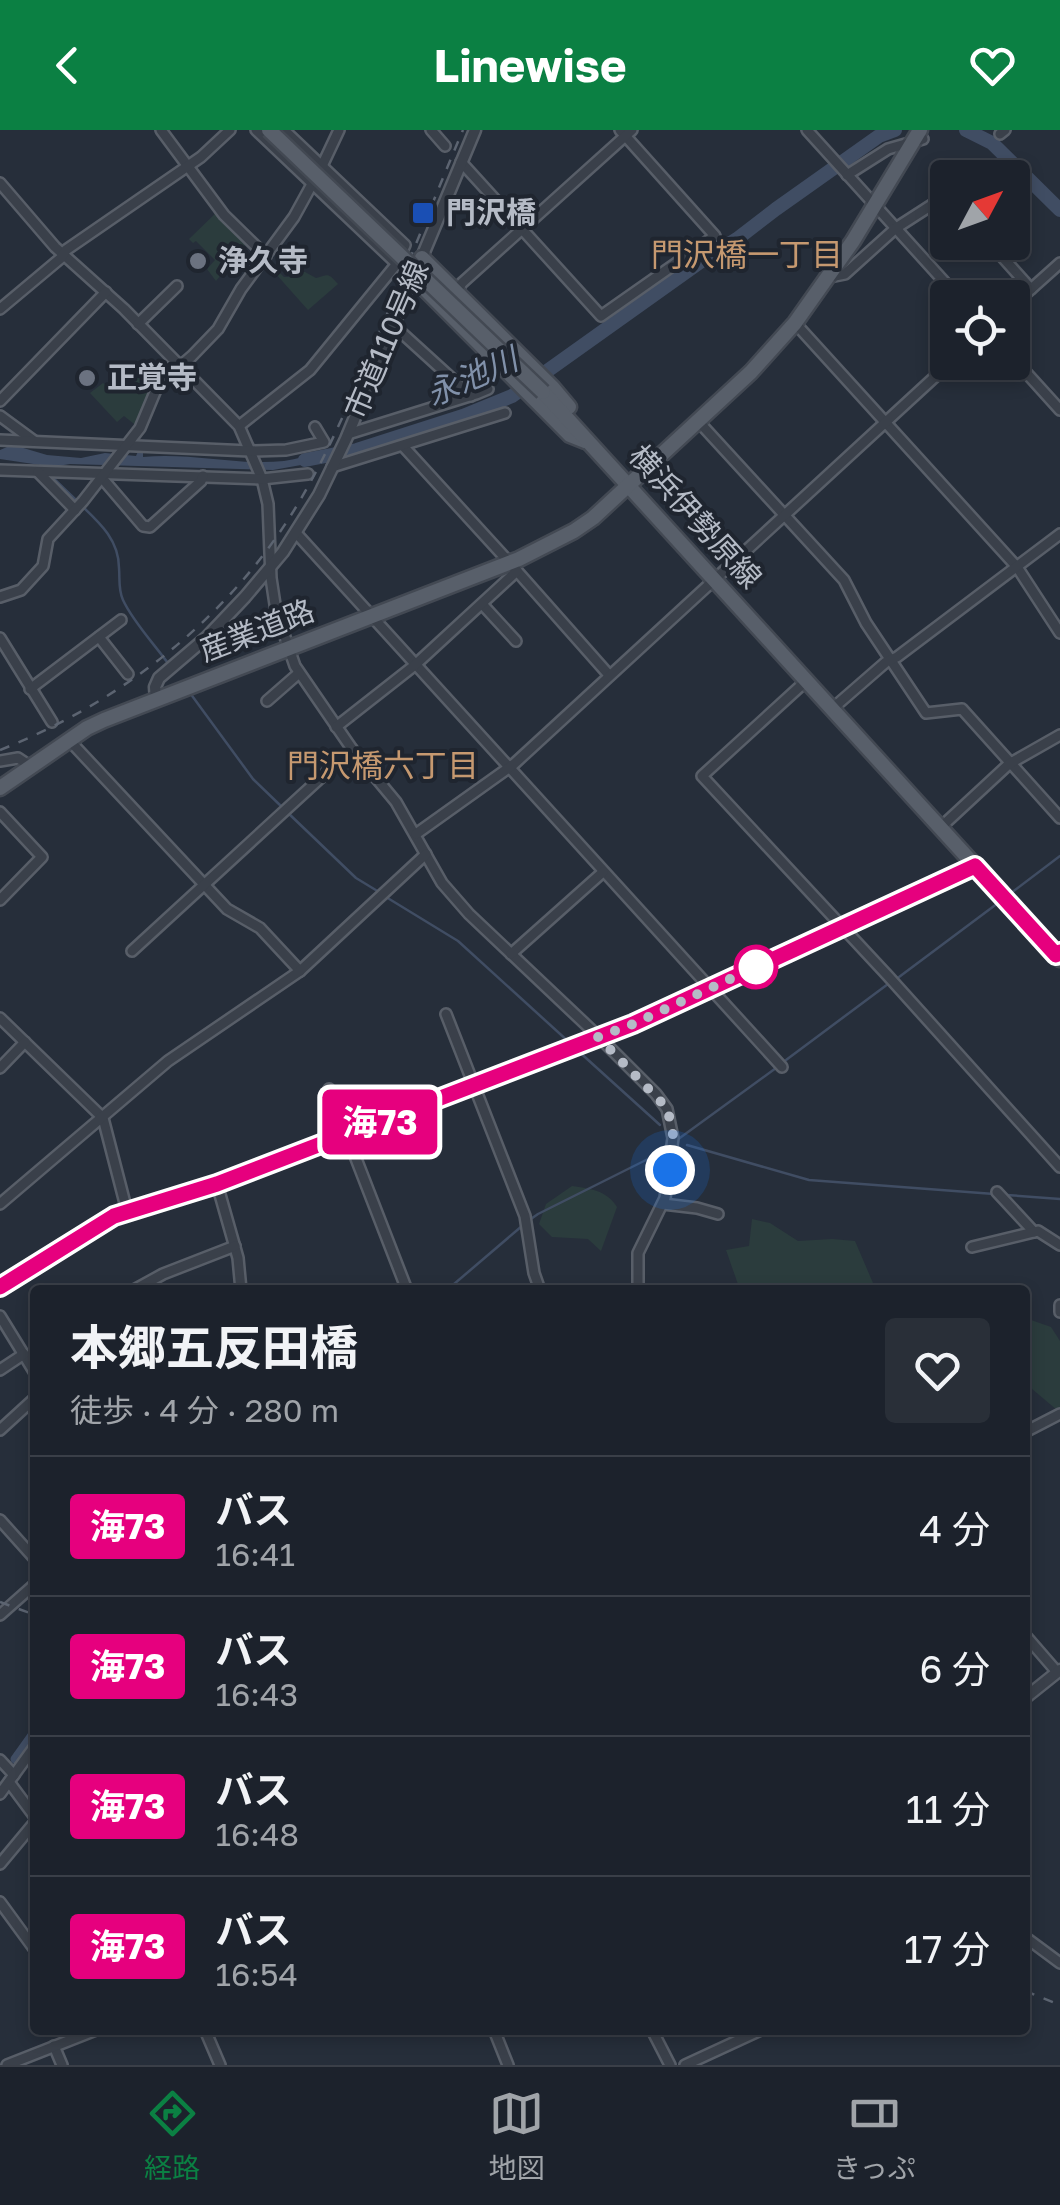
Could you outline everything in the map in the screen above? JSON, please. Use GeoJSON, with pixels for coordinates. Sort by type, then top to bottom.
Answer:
{"type":"FeatureCollection","features":[{"type":"Feature","properties":{"kind":"main road","name":"横浜伊勢原線"},"geometry":{"type":"LineString","coordinates":[[269,130],[544,393],[1059,955]]}},
{"type":"Feature","properties":{"kind":"main road"},"geometry":{"type":"LineString","coordinates":[[626,482],[764,346],[822,273],[912,138]]}},
{"type":"Feature","properties":{"kind":"main road"},"geometry":{"type":"LineString","coordinates":[[626,482],[700,422],[796,323],[830,277],[871,202]]}},
{"type":"Feature","properties":{"kind":"main road"},"geometry":{"type":"LineString","coordinates":[[422,258],[529,364],[544,393]]}},
{"type":"Feature","properties":{"kind":"main road"},"geometry":{"type":"LineString","coordinates":[[414,278],[512,377],[544,393]]}},
{"type":"Feature","properties":{"kind":"main road","name":"産業道路"},"geometry":{"type":"LineString","coordinates":[[0,788],[87,728],[287,648],[513,567],[626,482]]}},
{"type":"Feature","properties":{"kind":"street"},"geometry":{"type":"LineString","coordinates":[[161,130],[224,215],[266,256]]}},
{"type":"Feature","properties":{"kind":"street"},"geometry":{"type":"LineString","coordinates":[[0,309],[66,250],[188,167],[230,130]]}},
{"type":"Feature","properties":{"kind":"street"},"geometry":{"type":"LineString","coordinates":[[256,130],[396,263]]}},
{"type":"Feature","properties":{"kind":"street"},"geometry":{"type":"LineString","coordinates":[[239,426],[310,370],[396,263],[405,245],[284,130]]}},
{"type":"Feature","properties":{"kind":"street"},"geometry":{"type":"LineString","coordinates":[[0,597],[21,590],[37,574],[43,566],[48,539],[140,428],[158,385],[218,328],[313,184],[339,130]]}},
{"type":"Feature","properties":{"kind":"street"},"geometry":{"type":"LineString","coordinates":[[431,130],[445,146]]}},
{"type":"Feature","properties":{"kind":"street","name":"市道110号線"},"geometry":{"type":"LineString","coordinates":[[347,436],[474,130]]}},
{"type":"Feature","properties":{"kind":"street"},"geometry":{"type":"LineString","coordinates":[[807,130],[943,280]]}},
{"type":"Feature","properties":{"kind":"street"},"geometry":{"type":"LineString","coordinates":[[456,292],[462,282],[522,229],[626,132],[715,236],[601,316],[522,229],[461,162]]}},
{"type":"Feature","properties":{"kind":"street"},"geometry":{"type":"LineString","coordinates":[[846,174],[912,138]]}},
{"type":"Feature","properties":{"kind":"street"},"geometry":{"type":"LineString","coordinates":[[0,183],[39,229],[239,426],[268,504],[277,620],[299,672],[352,749],[396,802],[442,882],[469,914],[667,1108],[673,1147],[664,1201],[638,1254],[638,1285]]}},
{"type":"Feature","properties":{"kind":"street"},"geometry":{"type":"LineString","coordinates":[[830,277],[845,274],[896,228],[930,206]]}},
{"type":"Feature","properties":{"kind":"street"},"geometry":{"type":"LineString","coordinates":[[356,225],[368,211]]}},
{"type":"Feature","properties":{"kind":"street"},"geometry":{"type":"LineString","coordinates":[[1004,260],[1031,289],[1060,263]]}},
{"type":"Feature","properties":{"kind":"street"},"geometry":{"type":"LineString","coordinates":[[138,324],[177,286]]}},
{"type":"Feature","properties":{"kind":"street"},"geometry":{"type":"LineString","coordinates":[[0,400],[106,292]]}},
{"type":"Feature","properties":{"kind":"street"},"geometry":{"type":"LineString","coordinates":[[796,323],[1017,567],[1060,633]]}},
{"type":"Feature","properties":{"kind":"street"},"geometry":{"type":"LineString","coordinates":[[393,325],[470,396]]}},
{"type":"Feature","properties":{"kind":"street"},"geometry":{"type":"LineString","coordinates":[[1030,377],[1060,410]]}},
{"type":"Feature","properties":{"kind":"street"},"geometry":{"type":"LineString","coordinates":[[416,834],[508,768],[932,380]]}},
{"type":"Feature","properties":{"kind":"street"},"geometry":{"type":"LineString","coordinates":[[156,700],[156,683],[207,637],[270,568],[296,533],[347,436],[488,389]]}},
{"type":"Feature","properties":{"kind":"street"},"geometry":{"type":"LineString","coordinates":[[333,465],[505,413]]}},
{"type":"Feature","properties":{"kind":"street"},"geometry":{"type":"LineString","coordinates":[[0,416],[35,442]]}},
{"type":"Feature","properties":{"kind":"street"},"geometry":{"type":"LineString","coordinates":[[700,422],[844,580],[866,623],[926,713],[962,709],[1060,818]]}},
{"type":"Feature","properties":{"kind":"street"},"geometry":{"type":"LineString","coordinates":[[0,440],[251,452],[324,442],[315,427]]}},
{"type":"Feature","properties":{"kind":"street"},"geometry":{"type":"LineString","coordinates":[[402,446],[609,675]]}},
{"type":"Feature","properties":{"kind":"street"},"geometry":{"type":"LineString","coordinates":[[0,470],[261,477],[308,474]]}},
{"type":"Feature","properties":{"kind":"street"},"geometry":{"type":"LineString","coordinates":[[45,472],[79,506]]}},
{"type":"Feature","properties":{"kind":"street"},"geometry":{"type":"LineString","coordinates":[[105,474],[143,526],[150,528],[202,476]]}},
{"type":"Feature","properties":{"kind":"street"},"geometry":{"type":"LineString","coordinates":[[296,533],[781,1065]]}},
{"type":"Feature","properties":{"kind":"street"},"geometry":{"type":"LineString","coordinates":[[832,709],[890,660],[1060,534]]}},
{"type":"Feature","properties":{"kind":"street"},"geometry":{"type":"LineString","coordinates":[[336,726],[415,664],[482,604],[513,567]]}},
{"type":"Feature","properties":{"kind":"street"},"geometry":{"type":"LineString","coordinates":[[482,604],[516,641]]}},
{"type":"Feature","properties":{"kind":"street"},"geometry":{"type":"LineString","coordinates":[[30,689],[121,620]]}},
{"type":"Feature","properties":{"kind":"street"},"geometry":{"type":"LineString","coordinates":[[99,637],[128,674]]}},
{"type":"Feature","properties":{"kind":"street"},"geometry":{"type":"LineString","coordinates":[[0,638],[52,722]]}},
{"type":"Feature","properties":{"kind":"street"},"geometry":{"type":"LineString","coordinates":[[267,702],[299,672]]}},
{"type":"Feature","properties":{"kind":"street"},"geometry":{"type":"LineString","coordinates":[[806,681],[702,776],[1060,1167]]}},
{"type":"Feature","properties":{"kind":"street"},"geometry":{"type":"LineString","coordinates":[[940,828],[1009,764],[1060,735]]}},
{"type":"Feature","properties":{"kind":"street"},"geometry":{"type":"LineString","coordinates":[[69,740],[227,909],[260,928],[300,971]]}},
{"type":"Feature","properties":{"kind":"street"},"geometry":{"type":"LineString","coordinates":[[132,952],[352,749]]}},
{"type":"Feature","properties":{"kind":"street"},"geometry":{"type":"LineString","coordinates":[[0,761],[18,758],[30,766]]}},
{"type":"Feature","properties":{"kind":"street"},"geometry":{"type":"LineString","coordinates":[[0,812],[42,857],[0,900]]}},
{"type":"Feature","properties":{"kind":"street"},"geometry":{"type":"LineString","coordinates":[[0,1204],[174,1056],[300,971],[426,854]]}},
{"type":"Feature","properties":{"kind":"street"},"geometry":{"type":"LineString","coordinates":[[0,1288],[114,1216],[217,1184],[633,1024],[975,866]]}},
{"type":"Feature","properties":{"kind":"street"},"geometry":{"type":"LineString","coordinates":[[512,954],[603,872]]}},
{"type":"Feature","properties":{"kind":"street"},"geometry":{"type":"LineString","coordinates":[[446,1014],[526,1223],[538,1285]]}},
{"type":"Feature","properties":{"kind":"street"},"geometry":{"type":"LineString","coordinates":[[0,1018],[103,1118],[128,1211]]}},
{"type":"Feature","properties":{"kind":"street"},"geometry":{"type":"LineString","coordinates":[[2,1060],[25,1042]]}},
{"type":"Feature","properties":{"kind":"street"},"geometry":{"type":"LineString","coordinates":[[329,1089],[405,1285]]}},
{"type":"Feature","properties":{"kind":"street"},"geometry":{"type":"LineString","coordinates":[[217,1184],[241,1285]]}},
{"type":"Feature","properties":{"kind":"street"},"geometry":{"type":"LineString","coordinates":[[1000,1195],[1034,1232]]}},
{"type":"Feature","properties":{"kind":"street"},"geometry":{"type":"LineString","coordinates":[[664,1201],[718,1214]]}},
{"type":"Feature","properties":{"kind":"street"},"geometry":{"type":"LineString","coordinates":[[972,1248],[1034,1232],[1060,1244]]}},
{"type":"Feature","properties":{"kind":"street"},"geometry":{"type":"LineString","coordinates":[[143,1285],[234,1246]]}},
{"type":"Feature","properties":{"kind":"street"},"geometry":{"type":"LineString","coordinates":[[0,1316],[30,1364]]}},
{"type":"Feature","properties":{"kind":"street"},"geometry":{"type":"LineString","coordinates":[[0,1370],[30,1349]]}},
{"type":"Feature","properties":{"kind":"street"},"geometry":{"type":"LineString","coordinates":[[0,1430],[30,1403]]}},
{"type":"Feature","properties":{"kind":"street"},"geometry":{"type":"LineString","coordinates":[[1030,1429],[1060,1414]]}},
{"type":"Feature","properties":{"kind":"street"},"geometry":{"type":"LineString","coordinates":[[0,1520],[30,1553]]}},
{"type":"Feature","properties":{"kind":"street"},"geometry":{"type":"LineString","coordinates":[[0,1615],[30,1588]]}},
{"type":"Feature","properties":{"kind":"street"},"geometry":{"type":"LineString","coordinates":[[1030,1640],[1059,1671],[1030,1694]]}},
{"type":"Feature","properties":{"kind":"street"},"geometry":{"type":"LineString","coordinates":[[0,1794],[30,1753]]}},
{"type":"Feature","properties":{"kind":"street"},"geometry":{"type":"LineString","coordinates":[[0,1760],[30,1810]]}},
{"type":"Feature","properties":{"kind":"street"},"geometry":{"type":"LineString","coordinates":[[0,1864],[30,1825]]}},
{"type":"Feature","properties":{"kind":"street"},"geometry":{"type":"LineString","coordinates":[[0,1902],[30,1943]]}},
{"type":"Feature","properties":{"kind":"street"},"geometry":{"type":"LineString","coordinates":[[1030,1941],[1060,1963]]}},
{"type":"Feature","properties":{"kind":"street"},"geometry":{"type":"LineString","coordinates":[[7,2065],[80,2035]]}},
{"type":"Feature","properties":{"kind":"street"},"geometry":{"type":"LineString","coordinates":[[208,2035],[220,2065]]}},
{"type":"Feature","properties":{"kind":"street"},"geometry":{"type":"LineString","coordinates":[[496,2035],[508,2065]]}},
{"type":"Feature","properties":{"kind":"street"},"geometry":{"type":"LineString","coordinates":[[655,2035],[670,2065]]}},
{"type":"Feature","properties":{"kind":"street"},"geometry":{"type":"LineString","coordinates":[[685,2065],[750,2035]]}},
{"type":"Feature","properties":{"kind":"street"},"geometry":{"type":"LineString","coordinates":[[54,2046],[62,2065]]}},
{"type":"Feature","properties":{"kind":"shaded area"},"geometry":{"type":"Polygon","coordinates":[[[218,211],[248,241],[216,281],[207,269],[215,260],[189,239],[218,211]]]}},
{"type":"Feature","properties":{"kind":"shaded area"},"geometry":{"type":"Polygon","coordinates":[[[269,262],[284,277],[296,270],[316,278],[328,275],[338,284],[308,310],[269,262]]]}},
{"type":"Feature","properties":{"kind":"shaded area"},"geometry":{"type":"Polygon","coordinates":[[[133,361],[157,383],[138,427],[124,416],[117,422],[90,393],[103,383],[111,388],[133,361]]]}},
{"type":"Feature","properties":{"kind":"shaded area"},"geometry":{"type":"Polygon","coordinates":[[[572,1186],[603,1194],[617,1207],[601,1251],[588,1239],[552,1237],[539,1224],[546,1204],[572,1186]]]}},
{"type":"Feature","properties":{"kind":"shaded area"},"geometry":{"type":"Polygon","coordinates":[[[752,1219],[770,1223],[798,1241],[855,1241],[874,1285],[738,1285],[726,1250],[749,1246],[752,1219]]]}},
{"type":"Feature","properties":{"kind":"shaded area"},"geometry":{"type":"Polygon","coordinates":[[[1030,1320],[1051,1327],[1060,1341],[1057,1410],[1030,1387],[1030,1320]]]}},
{"type":"Feature","properties":{"kind":"water"},"geometry":{"type":"Polygon","coordinates":[[[7,447],[81,458],[105,453],[136,456],[139,449],[143,457],[249,462],[284,461],[322,453],[318,462],[273,470],[70,464],[52,467],[45,474],[40,465],[0,459],[0,450],[7,447]]]}},
{"type":"Feature","properties":{"kind":"waterway","name":"永池川"},"geometry":{"type":"LineString","coordinates":[[305,460],[357,450],[512,396],[879,136],[895,130]]}},
{"type":"Feature","properties":{"kind":"waterway","name":"永池川"},"geometry":{"type":"LineString","coordinates":[[966,130],[992,143],[1060,210]]}},
{"type":"Feature","properties":{"kind":"waterway"},"geometry":{"type":"LineString","coordinates":[[51,476],[77,501]]}},
{"type":"Feature","properties":{"kind":"waterway"},"geometry":{"type":"LineString","coordinates":[[83,507],[112,541],[118,558],[120,592],[127,608],[170,666]]}},
{"type":"Feature","properties":{"kind":"waterway"},"geometry":{"type":"LineString","coordinates":[[190,693],[253,779],[282,807]]}},
{"type":"Feature","properties":{"kind":"waterway"},"geometry":{"type":"LineString","coordinates":[[287,812],[356,878],[379,892]]}},
{"type":"Feature","properties":{"kind":"waterway"},"geometry":{"type":"LineString","coordinates":[[1011,893],[1060,856]]}},
{"type":"Feature","properties":{"kind":"waterway"},"geometry":{"type":"LineString","coordinates":[[386,897],[458,941],[570,1043]]}},
{"type":"Feature","properties":{"kind":"waterway"},"geometry":{"type":"LineString","coordinates":[[895,980],[998,903]]}},
{"type":"Feature","properties":{"kind":"waterway"},"geometry":{"type":"LineString","coordinates":[[782,1063],[888,984]]}},
{"type":"Feature","properties":{"kind":"waterway"},"geometry":{"type":"LineString","coordinates":[[576,1049],[660,1125]]}},
{"type":"Feature","properties":{"kind":"waterway"},"geometry":{"type":"LineString","coordinates":[[677,1140],[776,1068]]}},
{"type":"Feature","properties":{"kind":"waterway"},"geometry":{"type":"LineString","coordinates":[[687,1145],[809,1180],[994,1194]]}},
{"type":"Feature","properties":{"kind":"waterway"},"geometry":{"type":"LineString","coordinates":[[528,1221],[666,1147]]}},
{"type":"Feature","properties":{"kind":"waterway"},"geometry":{"type":"LineString","coordinates":[[1007,1195],[1060,1199]]}},
{"type":"Feature","properties":{"kind":"waterway"},"geometry":{"type":"LineString","coordinates":[[453,1285],[522,1226]]}},
{"type":"Feature","properties":{"kind":"waterway"},"geometry":{"type":"LineString","coordinates":[[15,1759],[30,1738]]}},
{"type":"Feature","properties":{"kind":"railway"},"geometry":{"type":"LineString","coordinates":[[0,750],[79,712],[153,664],[219,606],[275,539],[313,478],[344,414],[463,130]]}},
{"type":"Feature","properties":{"kind":"railway"},"geometry":{"type":"LineString","coordinates":[[0,1602],[30,1613]]}},
{"type":"Feature","properties":{"kind":"railway"},"geometry":{"type":"LineString","coordinates":[[1030,1993],[1060,2005]]}},
{"type":"Feature","properties":{"kind":"bus line","name":"海73"},"geometry":{"type":"LineString","coordinates":[[0,1287],[114,1216],[217,1184],[633,1024],[975,866],[1056,955],[1060,952]]}},
{"type":"Feature","properties":{"kind":"place","name":"門沢橋"},"geometry":{"type":"Point","coordinates":[423,213]}},
{"type":"Feature","properties":{"kind":"place","name":"浄久寺"},"geometry":{"type":"Point","coordinates":[198,261]}},
{"type":"Feature","properties":{"kind":"place","name":"正覚寺"},"geometry":{"type":"Point","coordinates":[87,378]}},
{"type":"Feature","properties":{"kind":"district","name":"門沢橋一丁目"},"geometry":{"type":"Point","coordinates":[747,255]}},
{"type":"Feature","properties":{"kind":"district","name":"門沢橋六丁目"},"geometry":{"type":"Point","coordinates":[383,766]}},
{"type":"Feature","properties":{"kind":"route"},"geometry":{"type":"LineString","coordinates":[[670,1170],[673,1132],[667,1108],[598,1037],[756,967]]}}]}
